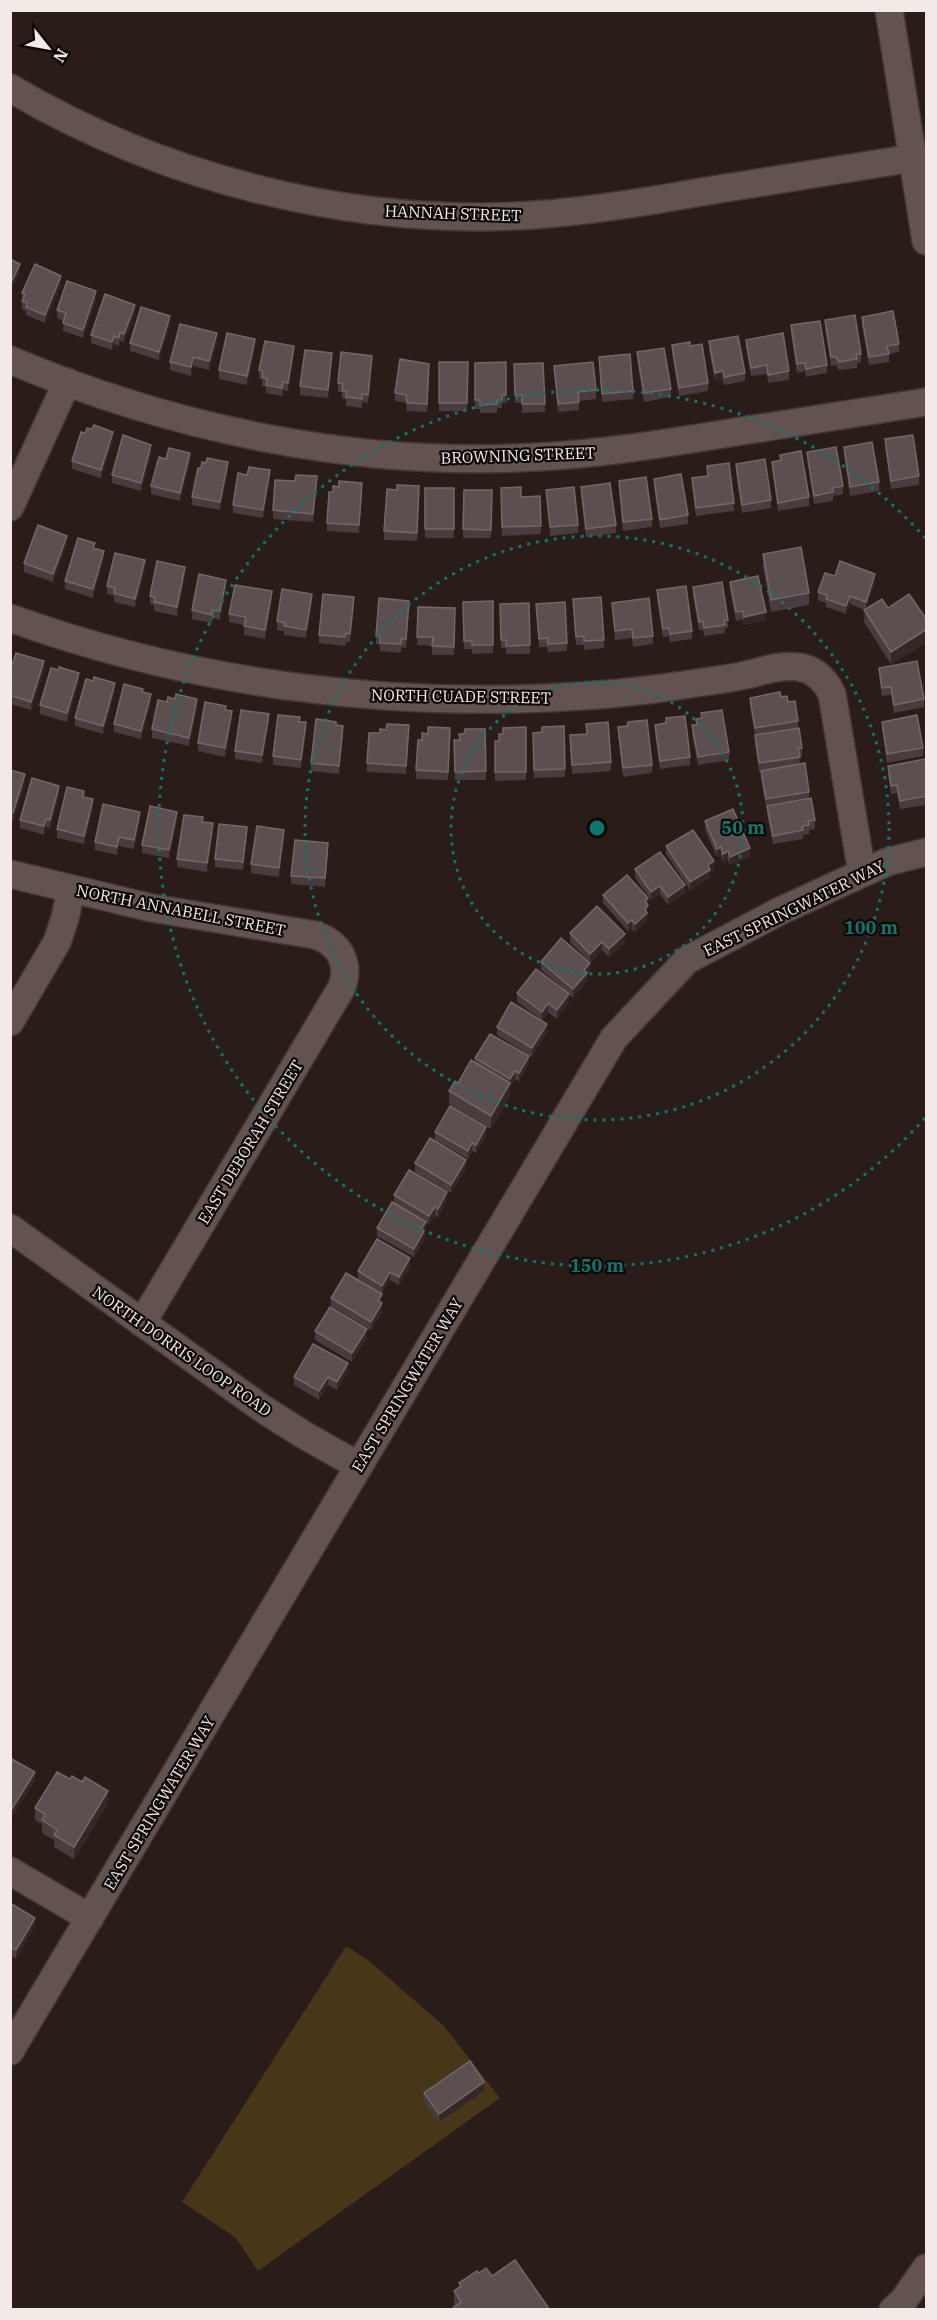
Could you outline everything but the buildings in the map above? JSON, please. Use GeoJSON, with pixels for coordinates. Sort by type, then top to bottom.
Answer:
{"type":"FeatureCollection","features":[{"type":"Feature","properties":{"kind":"street"},"geometry":{"type":"LineString","coordinates":[[889,10],[927,241]]}},
{"type":"Feature","properties":{"kind":"street","name":"HANNAH STREET"},"geometry":{"type":"LineString","coordinates":[[10,88],[98,133],[183,167],[281,194],[350,207],[411,214],[489,217],[576,212],[913,158]]}},
{"type":"Feature","properties":{"kind":"street","name":"BROWNING STREET"},"geometry":{"type":"LineString","coordinates":[[10,360],[67,382],[157,411],[259,435],[362,451],[451,458],[534,458],[612,451],[927,402]]}},
{"type":"Feature","properties":{"kind":"street"},"geometry":{"type":"LineString","coordinates":[[10,507],[67,382]]}},
{"type":"Feature","properties":{"kind":"street","name":"NORTH CUADE STREET"},"geometry":{"type":"LineString","coordinates":[[10,618],[93,646],[175,666],[286,686],[382,696],[497,700],[554,698],[660,688],[742,676],[787,666],[806,668],[822,679],[832,694],[862,873]]}},
{"type":"Feature","properties":{"kind":"street","name":"EAST SPRINGWATER WAY"},"geometry":{"type":"LineString","coordinates":[[10,2051],[614,1038],[687,960],[780,911],[862,873],[887,862],[927,852]]}},
{"type":"Feature","properties":{"kind":"street","name":"NORTH ANNABELL STREET"},"geometry":{"type":"LineString","coordinates":[[10,874],[71,890],[201,917],[315,935],[332,943],[343,958]]}},
{"type":"Feature","properties":{"kind":"street"},"geometry":{"type":"LineString","coordinates":[[10,1022],[57,942],[71,890]]}},
{"type":"Feature","properties":{"kind":"street","name":"EAST DEBORAH STREET"},"geometry":{"type":"LineString","coordinates":[[142,1323],[342,987],[345,978],[343,958]]}},
{"type":"Feature","properties":{"kind":"street","name":"NORTH DORRIS LOOP ROAD"},"geometry":{"type":"LineString","coordinates":[[10,1228],[263,1409],[359,1466]]}},
{"type":"Feature","properties":{"kind":"street"},"geometry":{"type":"LineString","coordinates":[[10,1871],[90,1918]]}},
{"type":"Feature","properties":{"kind":"street"},"geometry":{"type":"LineString","coordinates":[[898,2305],[927,2268]]}},
{"type":"Feature","properties":{"kind":"shaded area"},"geometry":{"type":"Polygon","coordinates":[[[346,1946],[368,1960],[444,2026],[500,2098],[258,2271],[236,2238],[182,2202],[346,1946]]]}}]}
